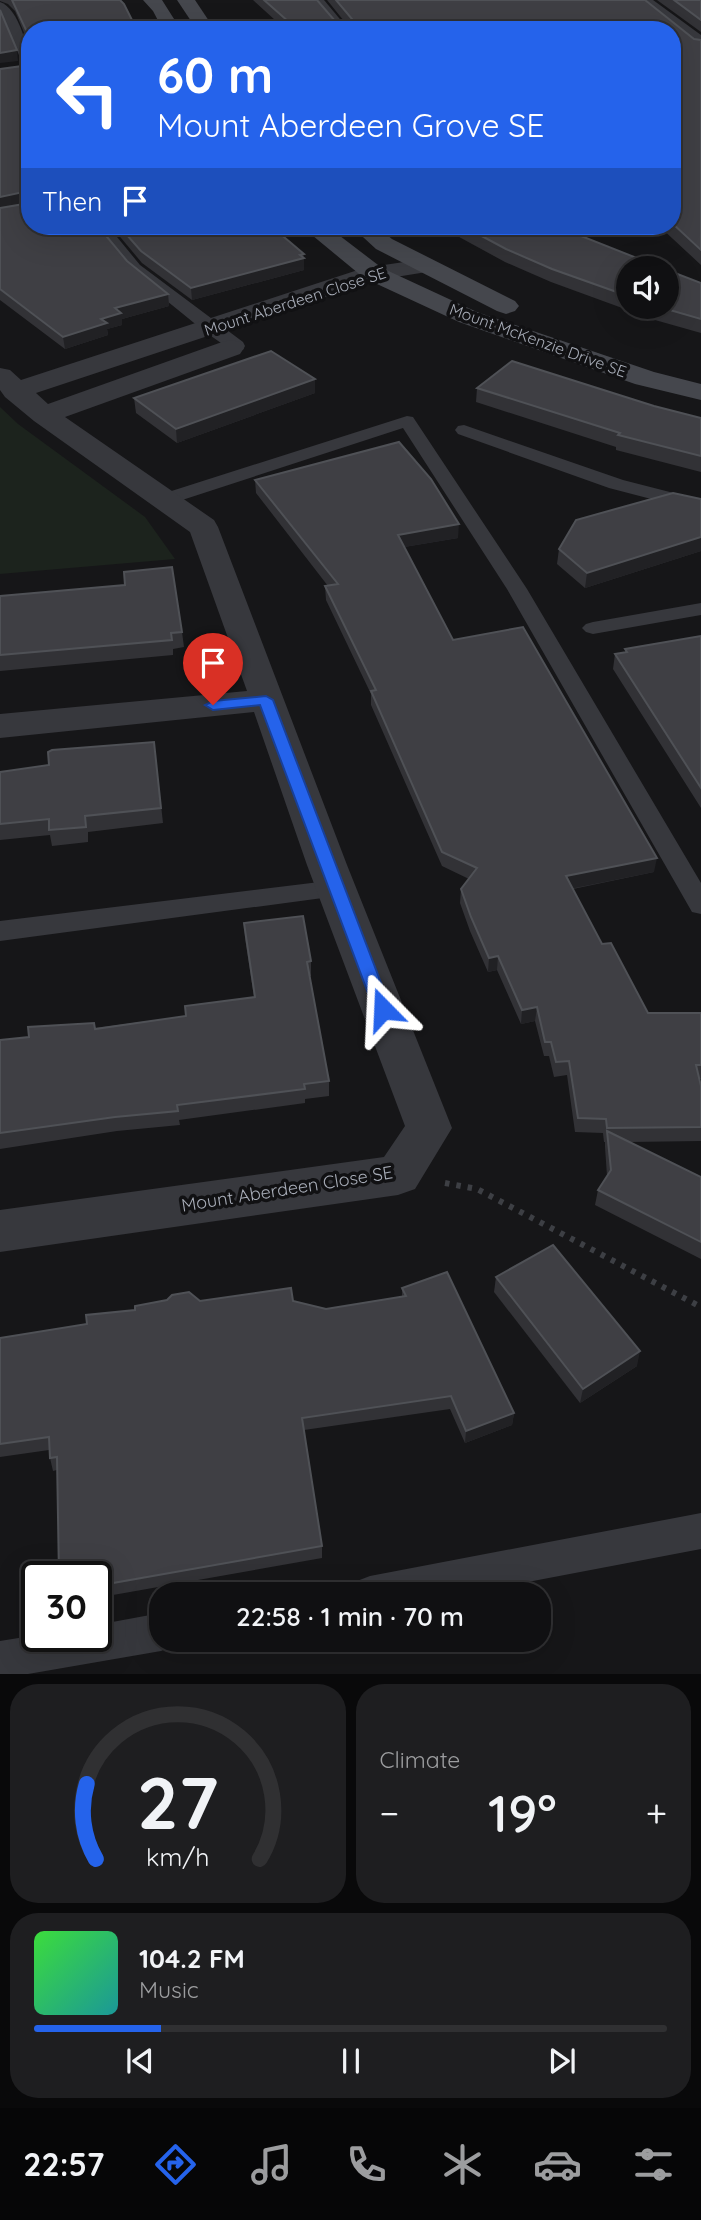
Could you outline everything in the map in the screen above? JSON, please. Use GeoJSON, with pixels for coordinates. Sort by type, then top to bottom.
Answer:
{"type":"FeatureCollection","features":[{"type":"Feature","properties":{"kind":"street"},"geometry":{"type":"LineString","coordinates":[[152,0],[167,21]]}},
{"type":"Feature","properties":{"kind":"street"},"geometry":{"type":"LineString","coordinates":[[187,0],[200,21]]}},
{"type":"Feature","properties":{"kind":"street"},"geometry":{"type":"LineString","coordinates":[[642,0],[670,21]]}},
{"type":"Feature","properties":{"kind":"street"},"geometry":{"type":"LineString","coordinates":[[681,29],[701,44]]}},
{"type":"Feature","properties":{"kind":"street","name":"Mount McKenzie Drive SE"},"geometry":{"type":"LineString","coordinates":[[324,235],[373,273],[522,338],[645,378],[701,392]]}},
{"type":"Feature","properties":{"kind":"street","name":"Mount McKenzie Drive SE"},"geometry":{"type":"LineString","coordinates":[[373,235],[424,266],[503,305],[630,348]]}},
{"type":"Feature","properties":{"kind":"street","name":"Mount Aberdeen Close SE"},"geometry":{"type":"LineString","coordinates":[[20,394],[373,273],[424,266]]}},
{"type":"Feature","properties":{"kind":"street","name":"Mount Aberdeen Close SE"},"geometry":{"type":"LineString","coordinates":[[310,320],[402,287],[424,266]]}},
{"type":"Feature","properties":{"kind":"street","name":"Mount Aberdeen Close SE"},"geometry":{"type":"LineString","coordinates":[[20,394],[249,341]]}},
{"type":"Feature","properties":{"kind":"street","name":"Mount Aberdeen Close SE"},"geometry":{"type":"LineString","coordinates":[[0,1231],[398,1175],[429,1128],[336,889],[216,557],[202,527],[20,394]]}},
{"type":"Feature","properties":{"kind":"street"},"geometry":{"type":"LineString","coordinates":[[0,726],[266,700]]}},
{"type":"Feature","properties":{"kind":"lane"},"geometry":{"type":"LineString","coordinates":[[318,0],[336,21]]}},
{"type":"Feature","properties":{"kind":"lane"},"geometry":{"type":"LineString","coordinates":[[0,5],[5,8],[21,64]]}},
{"type":"Feature","properties":{"kind":"lane"},"geometry":{"type":"LineString","coordinates":[[108,235],[135,268],[210,328],[249,341]]}},
{"type":"Feature","properties":{"kind":"lane"},"geometry":{"type":"LineString","coordinates":[[166,499],[407,421],[517,589],[701,905]]}},
{"type":"Feature","properties":{"kind":"lane"},"geometry":{"type":"LineString","coordinates":[[464,430],[616,484],[701,506]]}},
{"type":"Feature","properties":{"kind":"lane"},"geometry":{"type":"LineString","coordinates":[[593,628],[701,609]]}},
{"type":"Feature","properties":{"kind":"lane"},"geometry":{"type":"LineString","coordinates":[[0,931],[336,889]]}},
{"type":"Feature","properties":{"kind":"lane"},"geometry":{"type":"LineString","coordinates":[[433,1582],[701,1531]]}},
{"type":"Feature","properties":{"kind":"lane"},"geometry":{"type":"LineString","coordinates":[[0,1660],[149,1634]]}},
{"type":"Feature","properties":{"kind":"path"},"geometry":{"type":"LineString","coordinates":[[398,1175],[477,1189],[701,1307]]}},
{"type":"Feature","properties":{"kind":"shaded area"},"geometry":{"type":"Polygon","coordinates":[[[0,407],[18,424],[145,517],[175,559],[0,574],[0,407]]]}},
{"type":"Feature","properties":{"kind":"building"},"geometry":{"type":"Polygon","coordinates":[[[12,0],[120,0],[132,21],[22,21],[12,0]]]}},
{"type":"Feature","properties":{"kind":"building"},"geometry":{"type":"Polygon","coordinates":[[[264,0],[317,0],[335,21],[288,21],[264,0]]]}},
{"type":"Feature","properties":{"kind":"building"},"geometry":{"type":"Polygon","coordinates":[[[336,0],[645,0],[671,21],[350,21],[352,19],[336,0]]]}},
{"type":"Feature","properties":{"kind":"building"},"geometry":{"type":"Polygon","coordinates":[[[674,0],[701,0],[701,20],[674,0]]]}},
{"type":"Feature","properties":{"kind":"building"},"geometry":{"type":"Polygon","coordinates":[[[0,10],[17,50],[0,53],[0,10]]]}},
{"type":"Feature","properties":{"kind":"building"},"geometry":{"type":"Polygon","coordinates":[[[681,29],[694,39],[701,40],[701,250],[681,231],[681,29]]]}},
{"type":"Feature","properties":{"kind":"building"},"geometry":{"type":"Polygon","coordinates":[[[21,66],[21,192],[0,197],[0,69],[21,66]]]}},
{"type":"Feature","properties":{"kind":"building"},"geometry":{"type":"Polygon","coordinates":[[[21,204],[21,235],[105,235],[127,261],[168,294],[115,308],[121,313],[101,319],[107,323],[63,337],[0,289],[0,208],[21,204]]]}},
{"type":"Feature","properties":{"kind":"building"},"geometry":{"type":"Polygon","coordinates":[[[127,235],[282,235],[304,254],[300,255],[304,258],[191,288],[141,251],[127,235]]]}},
{"type":"Feature","properties":{"kind":"building"},"geometry":{"type":"Polygon","coordinates":[[[480,235],[579,235],[632,256],[616,256],[616,292],[552,269],[480,235]]]}},
{"type":"Feature","properties":{"kind":"building"},"geometry":{"type":"Polygon","coordinates":[[[679,275],[701,283],[701,319],[679,313],[679,275]]]}},
{"type":"Feature","properties":{"kind":"building"},"geometry":{"type":"Polygon","coordinates":[[[271,351],[315,379],[176,429],[134,398],[271,351]]]}},
{"type":"Feature","properties":{"kind":"building"},"geometry":{"type":"Polygon","coordinates":[[[512,361],[701,418],[701,456],[618,435],[620,433],[477,388],[512,361]]]}},
{"type":"Feature","properties":{"kind":"building"},"geometry":{"type":"Polygon","coordinates":[[[399,442],[431,479],[459,524],[398,535],[453,640],[523,627],[657,858],[566,876],[602,944],[611,943],[648,1013],[701,1013],[701,1065],[696,1065],[701,1086],[701,1127],[607,1128],[606,1119],[578,1118],[569,1061],[556,1062],[551,1042],[545,1042],[537,1007],[522,1010],[498,956],[489,958],[461,889],[477,868],[442,852],[371,691],[376,690],[325,586],[338,584],[255,480],[399,442]]]}},
{"type":"Feature","properties":{"kind":"building"},"geometry":{"type":"Polygon","coordinates":[[[673,493],[701,499],[701,537],[587,573],[559,549],[576,520],[673,493]]]}},
{"type":"Feature","properties":{"kind":"building"},"geometry":{"type":"Polygon","coordinates":[[[172,567],[182,632],[171,633],[172,640],[0,655],[0,596],[125,585],[124,572],[172,567]]]}},
{"type":"Feature","properties":{"kind":"building"},"geometry":{"type":"Polygon","coordinates":[[[701,636],[701,788],[615,654],[627,652],[625,649],[701,636]]]}},
{"type":"Feature","properties":{"kind":"building"},"geometry":{"type":"Polygon","coordinates":[[[154,742],[161,808],[85,816],[86,827],[49,830],[49,819],[0,824],[0,772],[49,765],[48,752],[52,750],[154,742]]]}},
{"type":"Feature","properties":{"kind":"building"},"geometry":{"type":"Polygon","coordinates":[[[303,916],[311,961],[307,962],[329,1081],[304,1084],[305,1089],[177,1105],[178,1111],[0,1133],[0,1040],[29,1037],[28,1027],[94,1023],[95,1029],[186,1016],[185,1006],[255,997],[244,923],[303,916]]]}},
{"type":"Feature","properties":{"kind":"building"},"geometry":{"type":"Polygon","coordinates":[[[607,1131],[701,1177],[701,1242],[598,1190],[611,1170],[607,1131]]]}},
{"type":"Feature","properties":{"kind":"building"},"geometry":{"type":"Polygon","coordinates":[[[553,1245],[640,1351],[583,1389],[496,1277],[553,1245]]]}},
{"type":"Feature","properties":{"kind":"building"},"geometry":{"type":"Polygon","coordinates":[[[447,1272],[514,1413],[466,1431],[451,1396],[302,1418],[322,1546],[112,1583],[112,1561],[59,1561],[57,1457],[50,1458],[49,1437],[0,1444],[0,1338],[87,1324],[86,1315],[135,1310],[135,1306],[167,1300],[172,1295],[189,1292],[200,1301],[291,1288],[293,1301],[326,1309],[406,1296],[402,1288],[447,1272]]]}},
{"type":"Feature","properties":{"kind":"route"},"geometry":{"type":"LineString","coordinates":[[213,705],[266,700],[383,1009]]}}]}
